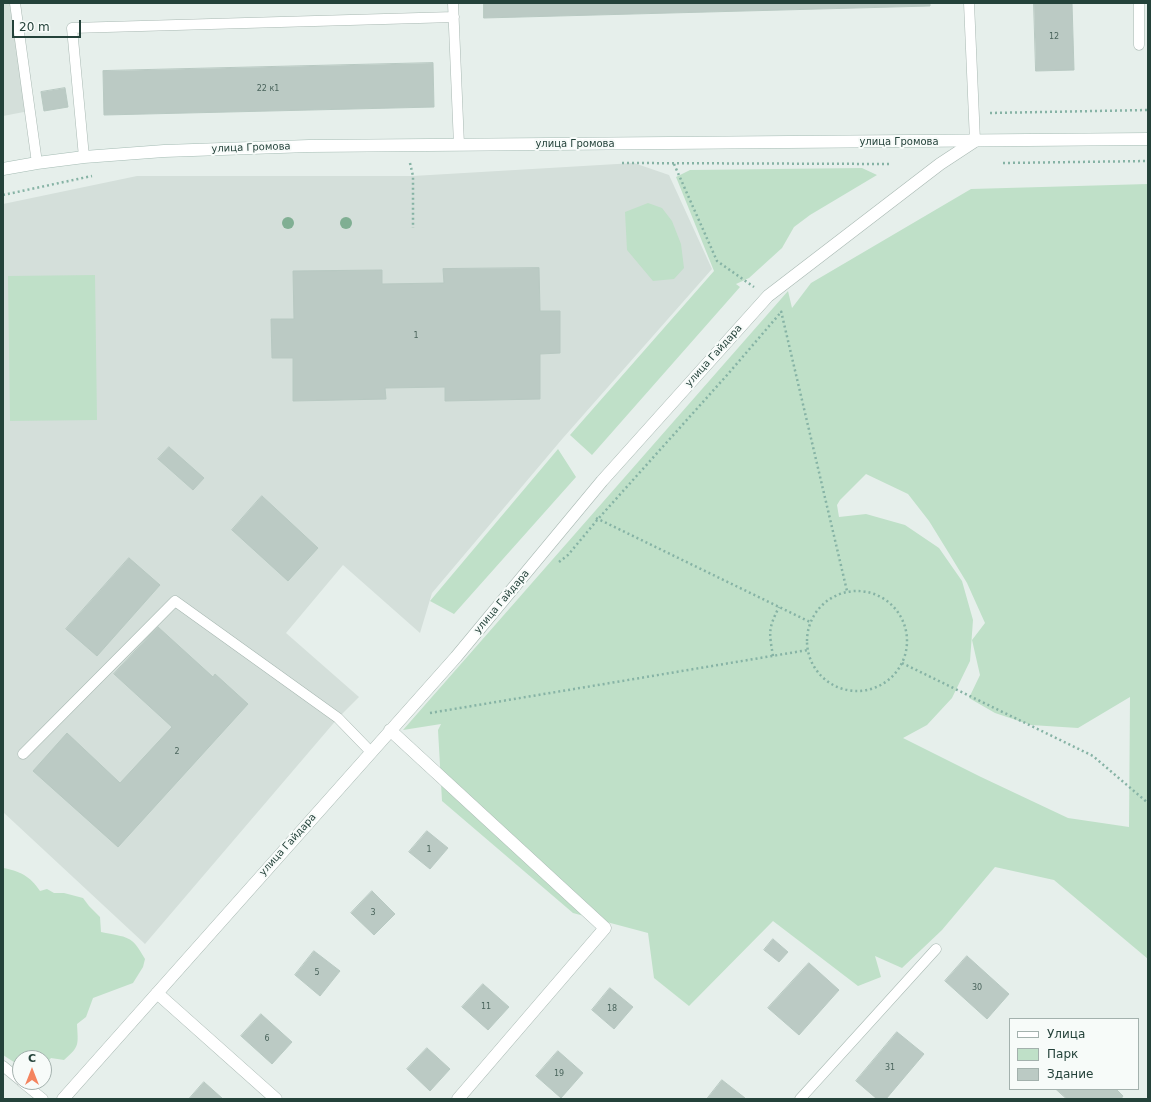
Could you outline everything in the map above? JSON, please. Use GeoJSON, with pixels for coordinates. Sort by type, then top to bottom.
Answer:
{"type":"FeatureCollection","features":[{"type":"Feature","properties":{"kind":"street","name":"улица Громова"},"geometry":{"type":"LineString","coordinates":[[3,169],[84,157],[164,151],[279,147],[1148,139]]}},
{"type":"Feature","properties":{"kind":"street","name":"улица Гайдара"},"geometry":{"type":"LineString","coordinates":[[63,1099],[456,657],[602,481],[768,296],[940,164],[975,141]]}},
{"type":"Feature","properties":{"kind":"street"},"geometry":{"type":"LineString","coordinates":[[390,730],[605,928],[458,1099]]}},
{"type":"Feature","properties":{"kind":"street"},"geometry":{"type":"LineString","coordinates":[[157,992],[276,1099]]}},
{"type":"Feature","properties":{"kind":"lane"},"geometry":{"type":"LineString","coordinates":[[15,3],[37,163]]}},
{"type":"Feature","properties":{"kind":"lane"},"geometry":{"type":"LineString","coordinates":[[453,3],[459,145]]}},
{"type":"Feature","properties":{"kind":"lane"},"geometry":{"type":"LineString","coordinates":[[969,3],[975,141]]}},
{"type":"Feature","properties":{"kind":"lane"},"geometry":{"type":"LineString","coordinates":[[1139,3],[1139,45]]}},
{"type":"Feature","properties":{"kind":"lane"},"geometry":{"type":"LineString","coordinates":[[84,157],[72,28],[454,17]]}},
{"type":"Feature","properties":{"kind":"lane"},"geometry":{"type":"LineString","coordinates":[[23,754],[175,601],[338,718],[371,752]]}},
{"type":"Feature","properties":{"kind":"lane"},"geometry":{"type":"LineString","coordinates":[[800,1099],[936,949]]}},
{"type":"Feature","properties":{"kind":"lane"},"geometry":{"type":"LineString","coordinates":[[3,1066],[12,1074]]}},
{"type":"Feature","properties":{"kind":"lane"},"geometry":{"type":"LineString","coordinates":[[32,1090],[43,1099]]}},
{"type":"Feature","properties":{"kind":"path"},"geometry":{"type":"LineString","coordinates":[[974,114],[1148,110]]}},
{"type":"Feature","properties":{"kind":"path"},"geometry":{"type":"LineString","coordinates":[[1003,163],[1148,162]]}},
{"type":"Feature","properties":{"kind":"path"},"geometry":{"type":"LineString","coordinates":[[413,228],[414,176],[410,163],[418,163]]}},
{"type":"Feature","properties":{"kind":"path"},"geometry":{"type":"LineString","coordinates":[[618,163],[890,164]]}},
{"type":"Feature","properties":{"kind":"path"},"geometry":{"type":"LineString","coordinates":[[674,164],[717,262],[768,296],[782,311],[847,591]]}},
{"type":"Feature","properties":{"kind":"path"},"geometry":{"type":"LineString","coordinates":[[3,195],[93,176]]}},
{"type":"Feature","properties":{"kind":"path"},"geometry":{"type":"LineString","coordinates":[[556,565],[568,555],[782,311]]}},
{"type":"Feature","properties":{"kind":"path"},"geometry":{"type":"LineString","coordinates":[[579,510],[810,622]]}},
{"type":"Feature","properties":{"kind":"path"},"geometry":{"type":"LineString","coordinates":[[847,591],[864,591],[880,596],[893,606],[903,619],[907,635],[906,652],[900,668],[889,680],[874,688],[858,691],[842,689],[827,681],[815,670],[808,654],[806,638],[810,622],[819,608],[832,597],[847,591]]}},
{"type":"Feature","properties":{"kind":"path"},"geometry":{"type":"LineString","coordinates":[[773,656],[769,636],[771,623],[779,608]]}},
{"type":"Feature","properties":{"kind":"path"},"geometry":{"type":"LineString","coordinates":[[401,718],[808,650]]}},
{"type":"Feature","properties":{"kind":"path"},"geometry":{"type":"LineString","coordinates":[[902,663],[1093,756],[1148,803]]}},
{"type":"Feature","properties":{"kind":"shaded area"},"geometry":{"type":"Polygon","coordinates":[[[3,3],[15,3],[29,111],[3,116],[3,3]]]}},
{"type":"Feature","properties":{"kind":"shaded area"},"geometry":{"type":"Polygon","coordinates":[[[634,163],[669,175],[712,269],[563,438],[432,593],[420,633],[343,565],[286,633],[359,697],[338,718],[145,944],[3,812],[3,204],[137,176],[413,176],[634,163]]]}},
{"type":"Feature","properties":{"kind":"green space"},"geometry":{"type":"Polygon","coordinates":[[[862,168],[877,175],[810,215],[794,227],[782,248],[749,278],[736,284],[740,287],[592,455],[570,435],[714,271],[676,177],[690,170],[862,168]]]}},
{"type":"Feature","properties":{"kind":"green space"},"geometry":{"type":"Polygon","coordinates":[[[1148,184],[1148,959],[1054,880],[995,867],[942,930],[902,968],[875,956],[881,977],[858,986],[773,921],[689,1006],[654,978],[648,933],[573,913],[442,801],[438,730],[441,724],[403,730],[788,291],[792,308],[811,283],[971,189],[1148,184]],[[866,474],[840,500],[837,505],[839,517],[866,514],[905,525],[939,548],[962,581],[973,620],[970,661],[952,698],[927,725],[903,738],[1068,818],[1129,827],[1130,697],[1078,728],[1031,725],[995,713],[969,698],[980,675],[972,640],[985,623],[967,583],[929,521],[908,494],[866,474]]]}},
{"type":"Feature","properties":{"kind":"green space"},"geometry":{"type":"Polygon","coordinates":[[[648,203],[662,208],[672,221],[681,244],[684,268],[674,279],[653,281],[627,250],[625,212],[648,203]]]}},
{"type":"Feature","properties":{"kind":"green space"},"geometry":{"type":"Polygon","coordinates":[[[95,275],[97,420],[10,421],[8,276],[95,275]]]}},
{"type":"Feature","properties":{"kind":"green space"},"geometry":{"type":"Polygon","coordinates":[[[558,449],[576,477],[454,614],[430,601],[558,449]]]}},
{"type":"Feature","properties":{"kind":"green space"},"geometry":{"type":"Polygon","coordinates":[[[3,868],[24,875],[40,891],[47,889],[54,893],[64,893],[83,898],[100,917],[101,932],[128,938],[136,945],[145,959],[143,967],[133,983],[93,998],[86,1017],[77,1024],[77,1045],[64,1060],[52,1058],[52,1050],[12,1050],[12,1061],[3,1055],[3,868]]]}},
{"type":"Feature","properties":{"kind":"building"},"geometry":{"type":"Polygon","coordinates":[[[484,3],[930,3],[930,6],[484,18],[484,3]]]}},
{"type":"Feature","properties":{"kind":"building"},"geometry":{"type":"Polygon","coordinates":[[[1034,3],[1072,3],[1074,70],[1036,71],[1034,3]]]}},
{"type":"Feature","properties":{"kind":"building"},"geometry":{"type":"Polygon","coordinates":[[[433,63],[434,107],[104,115],[103,71],[433,63]]]}},
{"type":"Feature","properties":{"kind":"building"},"geometry":{"type":"Polygon","coordinates":[[[65,88],[68,107],[44,111],[41,92],[65,88]]]}},
{"type":"Feature","properties":{"kind":"building"},"geometry":{"type":"Polygon","coordinates":[[[539,268],[540,311],[560,311],[560,353],[540,354],[540,399],[445,401],[445,387],[385,388],[386,399],[293,401],[293,358],[272,358],[271,319],[294,319],[293,271],[382,270],[382,284],[444,283],[443,269],[539,268]]]}},
{"type":"Feature","properties":{"kind":"building"},"geometry":{"type":"Polygon","coordinates":[[[169,447],[204,478],[193,490],[158,459],[169,447]]]}},
{"type":"Feature","properties":{"kind":"building"},"geometry":{"type":"Polygon","coordinates":[[[262,496],[318,548],[288,581],[232,530],[262,496]]]}},
{"type":"Feature","properties":{"kind":"building"},"geometry":{"type":"Polygon","coordinates":[[[129,558],[160,585],[97,656],[66,629],[129,558]]]}},
{"type":"Feature","properties":{"kind":"building"},"geometry":{"type":"Polygon","coordinates":[[[158,627],[213,677],[215,674],[248,704],[118,847],[33,771],[67,733],[120,783],[172,727],[114,674],[158,627]]]}},
{"type":"Feature","properties":{"kind":"building"},"geometry":{"type":"Polygon","coordinates":[[[427,831],[448,848],[430,869],[409,852],[427,831]]]}},
{"type":"Feature","properties":{"kind":"building"},"geometry":{"type":"Polygon","coordinates":[[[372,891],[395,914],[374,935],[351,913],[372,891]]]}},
{"type":"Feature","properties":{"kind":"building"},"geometry":{"type":"Polygon","coordinates":[[[773,939],[788,952],[779,962],[764,950],[773,939]]]}},
{"type":"Feature","properties":{"kind":"building"},"geometry":{"type":"Polygon","coordinates":[[[314,951],[340,971],[320,996],[295,975],[314,951]]]}},
{"type":"Feature","properties":{"kind":"building"},"geometry":{"type":"Polygon","coordinates":[[[967,956],[1009,994],[987,1019],[945,981],[967,956]]]}},
{"type":"Feature","properties":{"kind":"building"},"geometry":{"type":"Polygon","coordinates":[[[809,963],[839,990],[799,1035],[768,1008],[809,963]]]}},
{"type":"Feature","properties":{"kind":"building"},"geometry":{"type":"Polygon","coordinates":[[[483,984],[509,1007],[488,1030],[462,1007],[483,984]]]}},
{"type":"Feature","properties":{"kind":"building"},"geometry":{"type":"Polygon","coordinates":[[[610,988],[633,1007],[614,1029],[592,1010],[610,988]]]}},
{"type":"Feature","properties":{"kind":"building"},"geometry":{"type":"Polygon","coordinates":[[[261,1014],[292,1042],[272,1064],[241,1036],[261,1014]]]}},
{"type":"Feature","properties":{"kind":"building"},"geometry":{"type":"Polygon","coordinates":[[[897,1032],[924,1054],[886,1099],[877,1099],[856,1081],[897,1032]]]}},
{"type":"Feature","properties":{"kind":"building"},"geometry":{"type":"Polygon","coordinates":[[[427,1048],[450,1069],[430,1091],[407,1069],[427,1048]]]}},
{"type":"Feature","properties":{"kind":"building"},"geometry":{"type":"Polygon","coordinates":[[[558,1051],[583,1073],[561,1098],[536,1076],[558,1051]]]}},
{"type":"Feature","properties":{"kind":"building"},"geometry":{"type":"Polygon","coordinates":[[[722,1080],[745,1098],[707,1099],[722,1080]]]}},
{"type":"Feature","properties":{"kind":"building"},"geometry":{"type":"Polygon","coordinates":[[[204,1082],[223,1099],[189,1099],[204,1082]]]}},
{"type":"Feature","properties":{"kind":"building"},"geometry":{"type":"Polygon","coordinates":[[[1057,1090],[1117,1090],[1123,1096],[1121,1099],[1067,1099],[1057,1090]]]}}]}
